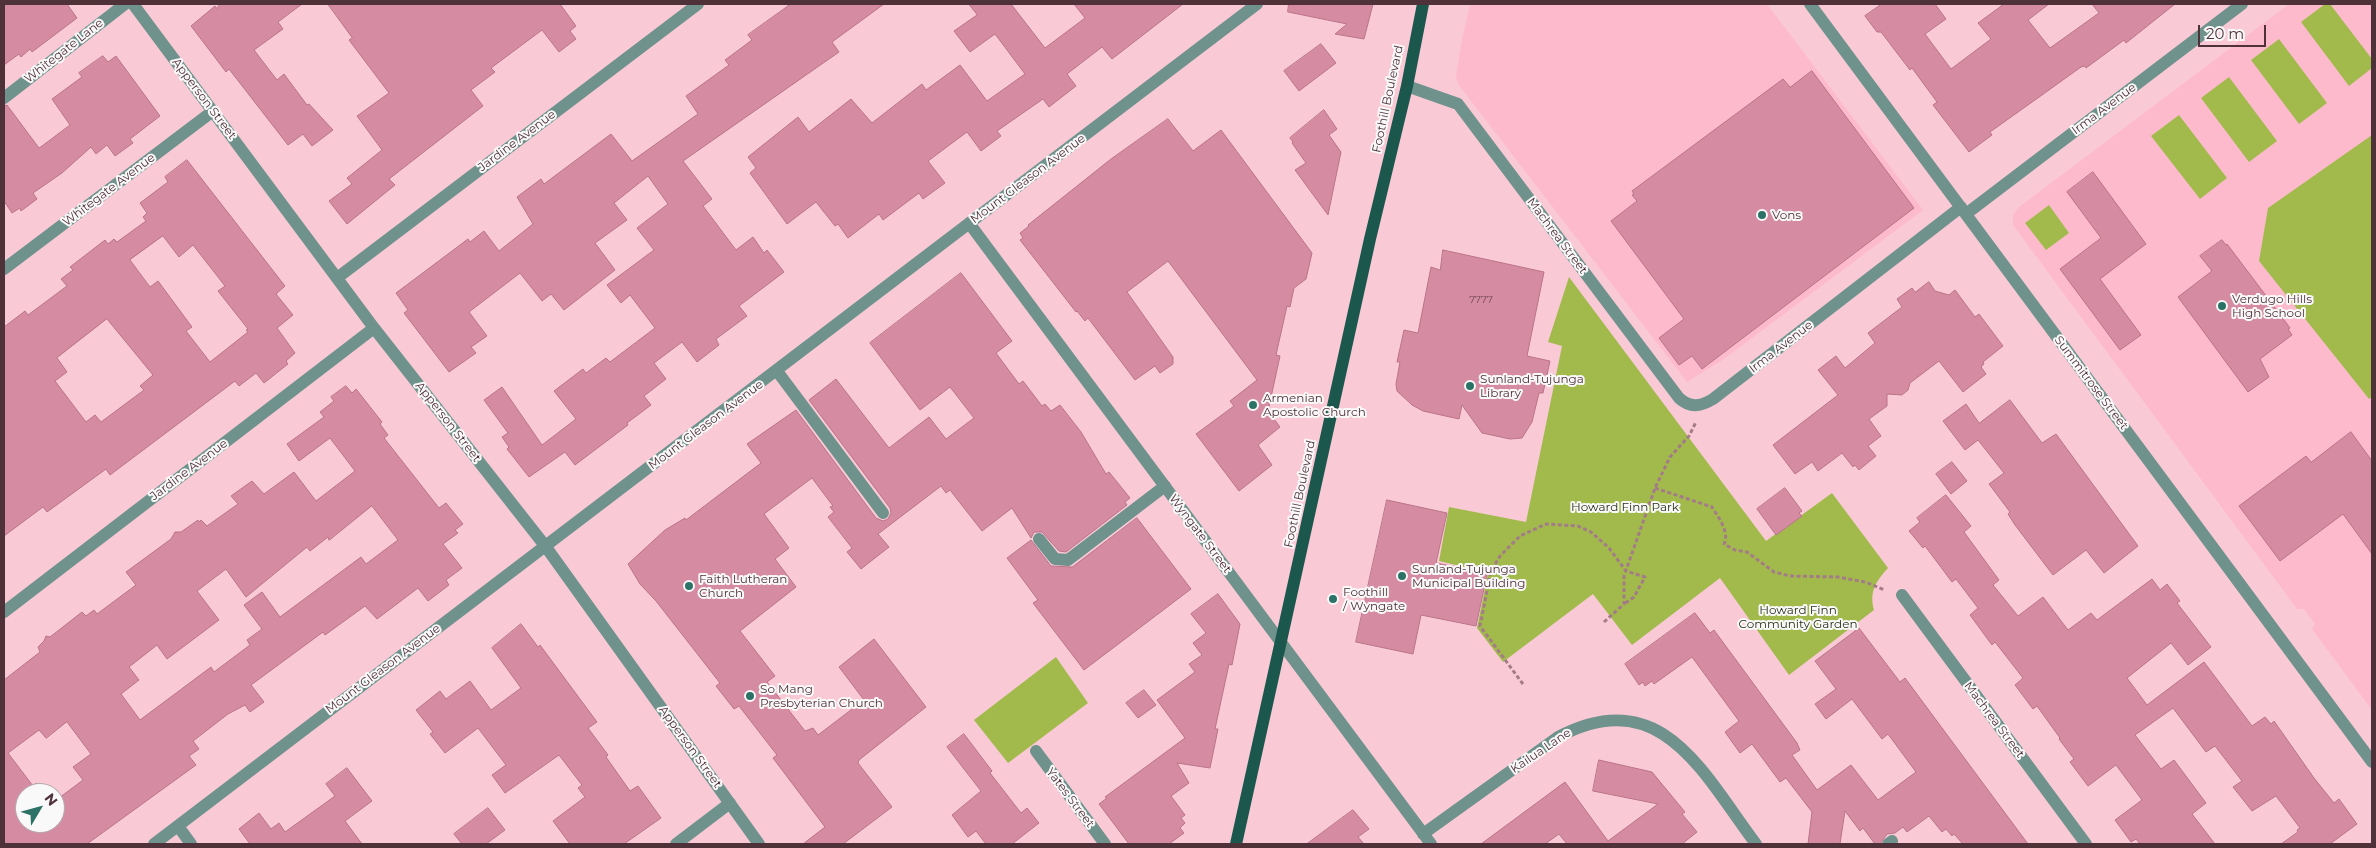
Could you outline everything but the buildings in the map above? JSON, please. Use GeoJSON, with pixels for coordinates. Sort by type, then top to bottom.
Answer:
{"type":"FeatureCollection","features":[{"type":"Feature","properties":{"kind":"main road","name":"Foothill Boulevard"},"geometry":{"type":"LineString","coordinates":[[1236,844],[1370,239],[1407,86],[1423,4]]}},
{"type":"Feature","properties":{"kind":"street","name":"Jardine Avenue"},"geometry":{"type":"LineString","coordinates":[[336,278],[698,4]]}},
{"type":"Feature","properties":{"kind":"street","name":"Mount Gleason Avenue"},"geometry":{"type":"LineString","coordinates":[[154,844],[1257,4]]}},
{"type":"Feature","properties":{"kind":"street","name":"Summitrose Street"},"geometry":{"type":"LineString","coordinates":[[1810,4],[2372,762]]}},
{"type":"Feature","properties":{"kind":"street","name":"Irma Avenue"},"geometry":{"type":"LineString","coordinates":[[1694,406],[1704,405],[1713,399],[2242,4]]}},
{"type":"Feature","properties":{"kind":"street","name":"Apperson Street"},"geometry":{"type":"LineString","coordinates":[[134,5],[374,328],[546,547],[759,844]]}},
{"type":"Feature","properties":{"kind":"street","name":"Whitegate Lane"},"geometry":{"type":"LineString","coordinates":[[4,98],[134,5]]}},
{"type":"Feature","properties":{"kind":"street","name":"Machrea Street"},"geometry":{"type":"LineString","coordinates":[[1407,86],[1458,104],[1679,398],[1686,404],[1694,406]]}},
{"type":"Feature","properties":{"kind":"street","name":"Whitegate Avenue"},"geometry":{"type":"LineString","coordinates":[[4,269],[213,111]]}},
{"type":"Feature","properties":{"kind":"street","name":"Wyngate Street"},"geometry":{"type":"LineString","coordinates":[[969,223],[1427,839]]}},
{"type":"Feature","properties":{"kind":"street","name":"Jardine Avenue"},"geometry":{"type":"LineString","coordinates":[[4,612],[374,328]]}},
{"type":"Feature","properties":{"kind":"street"},"geometry":{"type":"LineString","coordinates":[[777,371],[883,513]]}},
{"type":"Feature","properties":{"kind":"street"},"geometry":{"type":"LineString","coordinates":[[1040,539],[1054,559],[1068,560],[1165,486]]}},
{"type":"Feature","properties":{"kind":"street","name":"Machrea Street"},"geometry":{"type":"LineString","coordinates":[[1902,595],[2086,844]]}},
{"type":"Feature","properties":{"kind":"street","name":"Kailua Lane"},"geometry":{"type":"LineString","coordinates":[[1427,839],[1558,737],[1575,728],[1609,720],[1642,724],[1654,728],[1690,755],[1756,844]]}},
{"type":"Feature","properties":{"kind":"street","name":"Yates Street"},"geometry":{"type":"LineString","coordinates":[[1036,751],[1105,844]]}},
{"type":"Feature","properties":{"kind":"street"},"geometry":{"type":"LineString","coordinates":[[676,844],[730,804]]}},
{"type":"Feature","properties":{"kind":"street"},"geometry":{"type":"LineString","coordinates":[[178,826],[191,844]]}},
{"type":"Feature","properties":{"kind":"path"},"geometry":{"type":"LineString","coordinates":[[1624,604],[1626,571],[1655,488],[1670,457],[1689,436]]}},
{"type":"Feature","properties":{"kind":"path"},"geometry":{"type":"LineString","coordinates":[[1655,488],[1712,507],[1723,526],[1726,540],[1724,544],[1735,550],[1747,552],[1774,572],[1790,576],[1844,578],[1865,582],[1902,595]]}},
{"type":"Feature","properties":{"kind":"path"},"geometry":{"type":"LineString","coordinates":[[1523,684],[1480,626],[1491,571],[1507,548],[1520,536],[1546,524],[1578,526],[1601,540],[1626,571],[1645,576],[1634,597],[1604,622]]}},
{"type":"Feature","properties":{"kind":"shaded area"},"geometry":{"type":"Polygon","coordinates":[[[1470,4],[1767,4],[1923,210],[1724,359],[1687,382],[1458,84],[1456,77],[1470,4]]]}},
{"type":"Feature","properties":{"kind":"shaded area","name":"Verdugo Hills High School"},"geometry":{"type":"Polygon","coordinates":[[[2289,4],[2372,4],[2372,710],[2312,629],[2315,624],[2304,609],[2297,609],[2013,225],[2013,215],[2019,207],[2289,4]]]}},
{"type":"Feature","properties":{"kind":"green space"},"geometry":{"type":"Polygon","coordinates":[[[2325,4],[2330,4],[2372,59],[2372,68],[2349,86],[2301,22],[2325,4]]]}},
{"type":"Feature","properties":{"kind":"green space"},"geometry":{"type":"Polygon","coordinates":[[[2279,39],[2327,103],[2299,124],[2251,60],[2279,39]]]}},
{"type":"Feature","properties":{"kind":"green space"},"geometry":{"type":"Polygon","coordinates":[[[2229,77],[2277,141],[2249,162],[2201,98],[2229,77]]]}},
{"type":"Feature","properties":{"kind":"green space"},"geometry":{"type":"Polygon","coordinates":[[[2179,115],[2227,178],[2200,199],[2151,136],[2179,115]]]}},
{"type":"Feature","properties":{"kind":"green space"},"geometry":{"type":"Polygon","coordinates":[[[2372,135],[2372,397],[2369,399],[2259,261],[2268,208],[2372,135]]]}},
{"type":"Feature","properties":{"kind":"green space"},"geometry":{"type":"Polygon","coordinates":[[[2049,205],[2069,233],[2046,250],[2025,223],[2049,205]]]}},
{"type":"Feature","properties":{"kind":"green space","name":"Howard Finn Park"},"geometry":{"type":"Polygon","coordinates":[[[1569,277],[1766,541],[1832,493],[1888,568],[1873,592],[1874,610],[1789,675],[1720,578],[1632,645],[1593,594],[1503,662],[1477,628],[1488,573],[1439,561],[1449,507],[1526,522],[1562,346],[1548,342],[1569,277]]]}},
{"type":"Feature","properties":{"kind":"green space"},"geometry":{"type":"Polygon","coordinates":[[[1056,657],[1088,703],[1008,763],[974,720],[1056,657]]]}},
{"type":"Feature","properties":{"kind":"place","name":"Vons"},"geometry":{"type":"Point","coordinates":[1762,215]}},
{"type":"Feature","properties":{"kind":"place","name":"Verdugo Hills High School"},"geometry":{"type":"Point","coordinates":[2222,306]}},
{"type":"Feature","properties":{"kind":"place","name":"Sunland-Tujunga Library"},"geometry":{"type":"Point","coordinates":[1470,386]}},
{"type":"Feature","properties":{"kind":"place","name":"Armenian Apostolic Church"},"geometry":{"type":"Point","coordinates":[1253,405]}},
{"type":"Feature","properties":{"kind":"place","name":"Sunland-Tujunga Municipal Building"},"geometry":{"type":"Point","coordinates":[1402,576]}},
{"type":"Feature","properties":{"kind":"place","name":"Faith Lutheran Church"},"geometry":{"type":"Point","coordinates":[689,586]}},
{"type":"Feature","properties":{"kind":"place","name":"Foothill / Wyngate"},"geometry":{"type":"Point","coordinates":[1333,599]}},
{"type":"Feature","properties":{"kind":"place","name":"So Mang Presbyterian Church"},"geometry":{"type":"Point","coordinates":[750,696]}},
{"type":"Feature","properties":{"kind":"park label","name":"Howard Finn Community Garden"},"geometry":{"type":"Point","coordinates":[1798,617]}}]}
